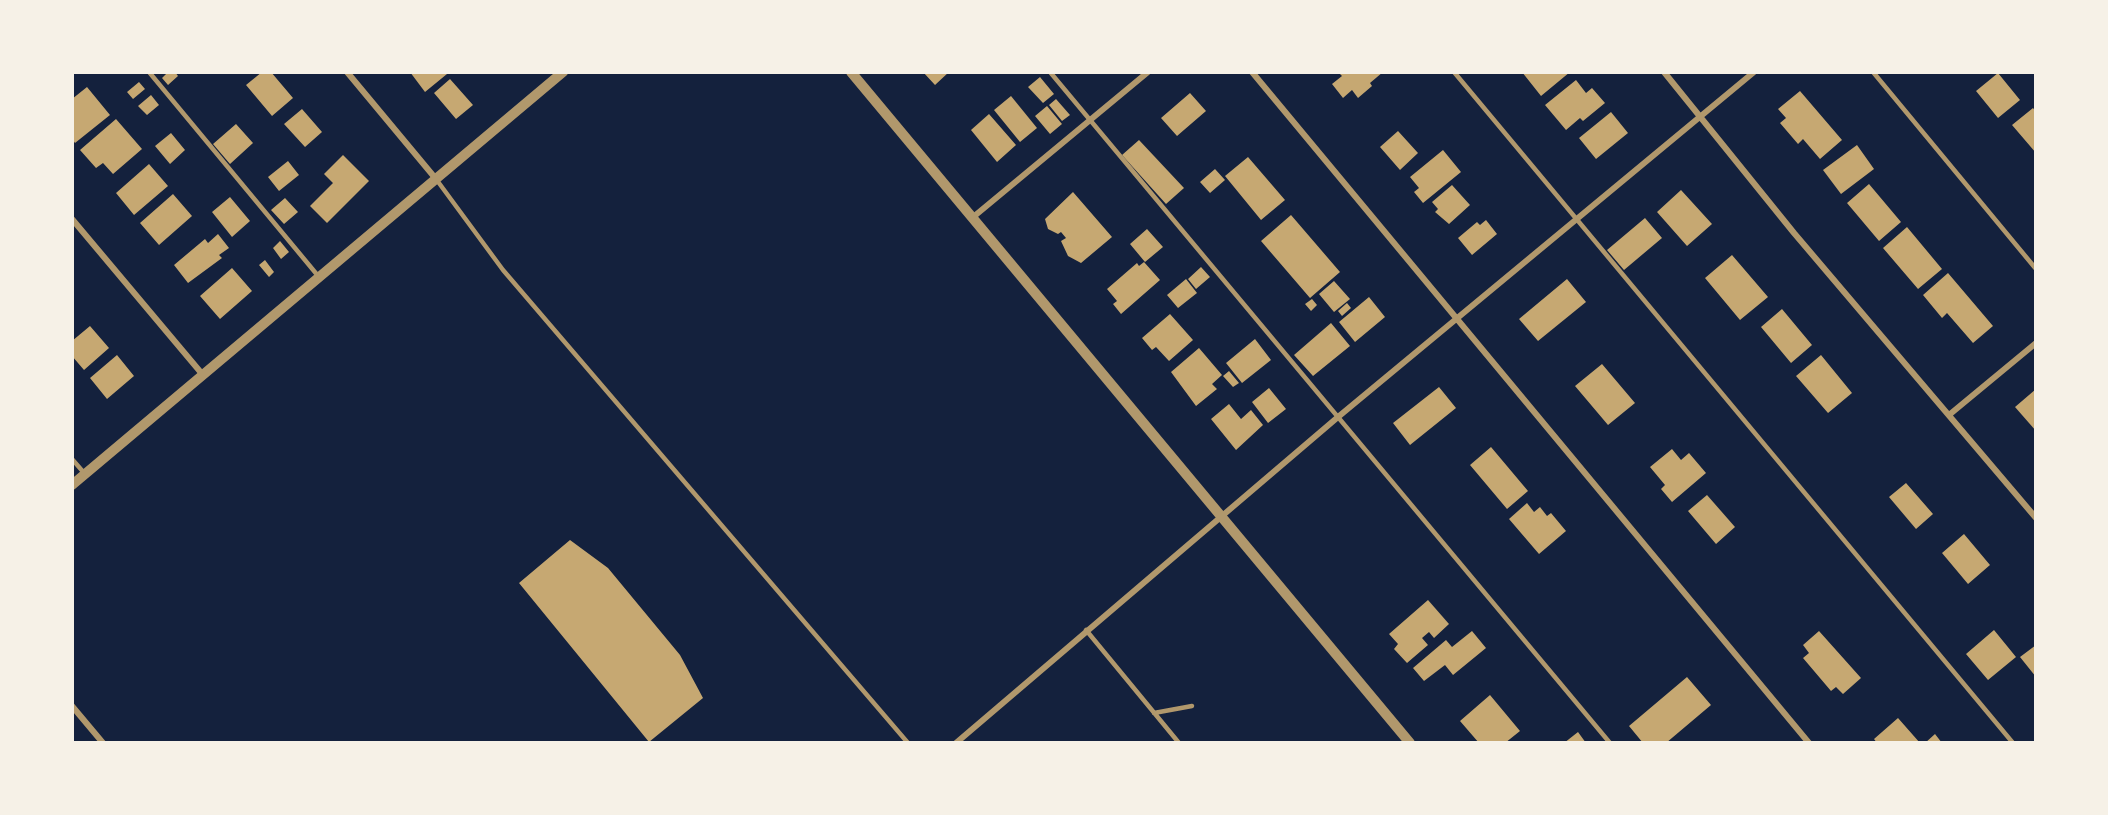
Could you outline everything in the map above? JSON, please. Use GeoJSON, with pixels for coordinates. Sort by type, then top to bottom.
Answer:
{"type":"FeatureCollection","features":[{"type":"Feature","properties":{"kind":"street"},"geometry":{"type":"LineString","coordinates":[[347,72],[436,179]]}},
{"type":"Feature","properties":{"kind":"street"},"geometry":{"type":"LineString","coordinates":[[72,485],[563,72]]}},
{"type":"Feature","properties":{"kind":"street"},"geometry":{"type":"LineString","coordinates":[[851,72],[1410,743]]}},
{"type":"Feature","properties":{"kind":"street"},"geometry":{"type":"LineString","coordinates":[[971,218],[1148,72]]}},
{"type":"Feature","properties":{"kind":"street"},"geometry":{"type":"LineString","coordinates":[[1252,72],[1458,317],[1809,743]]}},
{"type":"Feature","properties":{"kind":"street"},"geometry":{"type":"LineString","coordinates":[[1664,72],[2036,518]]}},
{"type":"Feature","properties":{"kind":"street"},"geometry":{"type":"LineString","coordinates":[[956,743],[1338,417],[1754,72]]}},
{"type":"Feature","properties":{"kind":"street"},"geometry":{"type":"LineString","coordinates":[[72,219],[203,375]]}},
{"type":"Feature","properties":{"kind":"street"},"geometry":{"type":"LineString","coordinates":[[1949,415],[2036,343]]}},
{"type":"Feature","properties":{"kind":"street"},"geometry":{"type":"LineString","coordinates":[[72,706],[103,743]]}},
{"type":"Feature","properties":{"kind":"lane"},"geometry":{"type":"LineString","coordinates":[[149,72],[319,277]]}},
{"type":"Feature","properties":{"kind":"lane"},"geometry":{"type":"LineString","coordinates":[[1050,72],[1610,743]]}},
{"type":"Feature","properties":{"kind":"lane"},"geometry":{"type":"LineString","coordinates":[[1454,72],[2013,743]]}},
{"type":"Feature","properties":{"kind":"lane"},"geometry":{"type":"LineString","coordinates":[[1873,72],[2036,269]]}},
{"type":"Feature","properties":{"kind":"lane"},"geometry":{"type":"LineString","coordinates":[[436,179],[503,270],[908,743]]}},
{"type":"Feature","properties":{"kind":"lane"},"geometry":{"type":"LineString","coordinates":[[72,459],[85,474]]}},
{"type":"Feature","properties":{"kind":"lane"},"geometry":{"type":"LineString","coordinates":[[1086,630],[1179,743]]}},
{"type":"Feature","properties":{"kind":"lane"},"geometry":{"type":"LineString","coordinates":[[1154,713],[1192,706]]}},
{"type":"Feature","properties":{"kind":"building"},"geometry":{"type":"Polygon","coordinates":[[[168,72],[175,72],[178,76],[168,85],[162,78],[168,72]]]}},
{"type":"Feature","properties":{"kind":"building"},"geometry":{"type":"Polygon","coordinates":[[[262,72],[271,72],[293,98],[272,116],[246,85],[262,72]]]}},
{"type":"Feature","properties":{"kind":"building"},"geometry":{"type":"Polygon","coordinates":[[[410,72],[445,72],[447,74],[425,92],[410,72]]]}},
{"type":"Feature","properties":{"kind":"building"},"geometry":{"type":"Polygon","coordinates":[[[923,72],[949,72],[935,85],[923,72]]]}},
{"type":"Feature","properties":{"kind":"building"},"geometry":{"type":"Polygon","coordinates":[[[1338,72],[1383,72],[1358,98],[1352,90],[1343,98],[1332,84],[1342,76],[1338,72]]]}},
{"type":"Feature","properties":{"kind":"building"},"geometry":{"type":"Polygon","coordinates":[[[1522,72],[1570,72],[1541,96],[1522,72]]]}},
{"type":"Feature","properties":{"kind":"building"},"geometry":{"type":"Polygon","coordinates":[[[1998,73],[2020,100],[1998,118],[1976,91],[1998,73]]]}},
{"type":"Feature","properties":{"kind":"building"},"geometry":{"type":"Polygon","coordinates":[[[1040,77],[1054,94],[1043,103],[1028,87],[1040,77]]]}},
{"type":"Feature","properties":{"kind":"building"},"geometry":{"type":"Polygon","coordinates":[[[450,79],[473,105],[456,119],[434,93],[450,79]]]}},
{"type":"Feature","properties":{"kind":"building"},"geometry":{"type":"Polygon","coordinates":[[[1576,80],[1586,93],[1592,88],[1605,103],[1583,121],[1580,118],[1566,130],[1545,105],[1576,80]]]}},
{"type":"Feature","properties":{"kind":"building"},"geometry":{"type":"Polygon","coordinates":[[[139,82],[145,89],[133,99],[127,92],[139,82]]]}},
{"type":"Feature","properties":{"kind":"building"},"geometry":{"type":"Polygon","coordinates":[[[87,87],[110,115],[75,143],[72,139],[72,99],[87,87]]]}},
{"type":"Feature","properties":{"kind":"building"},"geometry":{"type":"Polygon","coordinates":[[[1800,91],[1842,140],[1820,159],[1803,139],[1798,144],[1780,123],[1786,118],[1778,109],[1800,91]]]}},
{"type":"Feature","properties":{"kind":"building"},"geometry":{"type":"Polygon","coordinates":[[[1190,93],[1206,111],[1177,136],[1161,118],[1190,93]]]}},
{"type":"Feature","properties":{"kind":"building"},"geometry":{"type":"Polygon","coordinates":[[[151,95],[159,105],[147,115],[138,106],[151,95]]]}},
{"type":"Feature","properties":{"kind":"building"},"geometry":{"type":"Polygon","coordinates":[[[1011,96],[1037,128],[1020,142],[994,110],[1011,96]]]}},
{"type":"Feature","properties":{"kind":"building"},"geometry":{"type":"Polygon","coordinates":[[[1056,99],[1070,115],[1062,121],[1049,105],[1056,99]]]}},
{"type":"Feature","properties":{"kind":"building"},"geometry":{"type":"Polygon","coordinates":[[[1047,106],[1062,124],[1050,134],[1035,116],[1047,106]]]}},
{"type":"Feature","properties":{"kind":"building"},"geometry":{"type":"Polygon","coordinates":[[[2033,108],[2036,112],[2036,153],[2012,125],[2033,108]]]}},
{"type":"Feature","properties":{"kind":"building"},"geometry":{"type":"Polygon","coordinates":[[[302,109],[322,132],[305,147],[284,124],[302,109]]]}},
{"type":"Feature","properties":{"kind":"building"},"geometry":{"type":"Polygon","coordinates":[[[1611,112],[1628,133],[1596,159],[1579,138],[1611,112]]]}},
{"type":"Feature","properties":{"kind":"building"},"geometry":{"type":"Polygon","coordinates":[[[989,114],[1016,145],[997,162],[971,130],[989,114]]]}},
{"type":"Feature","properties":{"kind":"building"},"geometry":{"type":"Polygon","coordinates":[[[116,119],[142,149],[113,174],[103,163],[96,168],[80,150],[116,119]]]}},
{"type":"Feature","properties":{"kind":"building"},"geometry":{"type":"Polygon","coordinates":[[[236,124],[253,143],[230,164],[213,144],[236,124]]]}},
{"type":"Feature","properties":{"kind":"building"},"geometry":{"type":"Polygon","coordinates":[[[1398,131],[1418,153],[1400,170],[1380,147],[1398,131]]]}},
{"type":"Feature","properties":{"kind":"building"},"geometry":{"type":"Polygon","coordinates":[[[171,133],[185,150],[170,164],[155,146],[171,133]]]}},
{"type":"Feature","properties":{"kind":"building"},"geometry":{"type":"Polygon","coordinates":[[[1139,140],[1184,188],[1166,204],[1122,155],[1139,140]]]}},
{"type":"Feature","properties":{"kind":"building"},"geometry":{"type":"Polygon","coordinates":[[[1857,145],[1874,169],[1841,194],[1823,170],[1857,145]]]}},
{"type":"Feature","properties":{"kind":"building"},"geometry":{"type":"Polygon","coordinates":[[[1443,150],[1461,172],[1423,203],[1414,192],[1419,188],[1410,177],[1443,150]]]}},
{"type":"Feature","properties":{"kind":"building"},"geometry":{"type":"Polygon","coordinates":[[[343,155],[369,181],[327,223],[310,206],[333,183],[324,174],[343,155]]]}},
{"type":"Feature","properties":{"kind":"building"},"geometry":{"type":"Polygon","coordinates":[[[1248,157],[1285,200],[1261,220],[1225,176],[1248,157]]]}},
{"type":"Feature","properties":{"kind":"building"},"geometry":{"type":"Polygon","coordinates":[[[288,161],[299,175],[279,191],[268,177],[288,161]]]}},
{"type":"Feature","properties":{"kind":"building"},"geometry":{"type":"Polygon","coordinates":[[[149,164],[168,186],[134,215],[116,193],[149,164]]]}},
{"type":"Feature","properties":{"kind":"building"},"geometry":{"type":"Polygon","coordinates":[[[1215,169],[1225,180],[1210,193],[1200,182],[1215,169]]]}},
{"type":"Feature","properties":{"kind":"building"},"geometry":{"type":"Polygon","coordinates":[[[1869,184],[1901,222],[1879,241],[1847,203],[1869,184]]]}},
{"type":"Feature","properties":{"kind":"building"},"geometry":{"type":"Polygon","coordinates":[[[1452,185],[1470,205],[1449,224],[1435,212],[1438,209],[1432,202],[1452,185]]]}},
{"type":"Feature","properties":{"kind":"building"},"geometry":{"type":"Polygon","coordinates":[[[1681,190],[1712,224],[1687,246],[1657,212],[1681,190]]]}},
{"type":"Feature","properties":{"kind":"building"},"geometry":{"type":"Polygon","coordinates":[[[1073,192],[1112,237],[1081,263],[1068,256],[1061,241],[1066,238],[1061,232],[1058,234],[1048,229],[1045,219],[1073,192]]]}},
{"type":"Feature","properties":{"kind":"building"},"geometry":{"type":"Polygon","coordinates":[[[173,194],[192,216],[159,245],[140,223],[173,194]]]}},
{"type":"Feature","properties":{"kind":"building"},"geometry":{"type":"Polygon","coordinates":[[[230,197],[250,221],[232,237],[212,212],[230,197]]]}},
{"type":"Feature","properties":{"kind":"building"},"geometry":{"type":"Polygon","coordinates":[[[285,198],[298,212],[284,224],[271,210],[285,198]]]}},
{"type":"Feature","properties":{"kind":"building"},"geometry":{"type":"Polygon","coordinates":[[[1291,215],[1340,272],[1310,298],[1261,241],[1291,215]]]}},
{"type":"Feature","properties":{"kind":"building"},"geometry":{"type":"Polygon","coordinates":[[[1645,218],[1662,238],[1624,270],[1607,250],[1645,218]]]}},
{"type":"Feature","properties":{"kind":"building"},"geometry":{"type":"Polygon","coordinates":[[[1486,220],[1497,234],[1472,255],[1458,238],[1477,222],[1480,225],[1486,220]]]}},
{"type":"Feature","properties":{"kind":"building"},"geometry":{"type":"Polygon","coordinates":[[[1907,227],[1942,269],[1918,289],[1883,248],[1907,227]]]}},
{"type":"Feature","properties":{"kind":"building"},"geometry":{"type":"Polygon","coordinates":[[[1147,229],[1163,247],[1145,262],[1130,244],[1147,229]]]}},
{"type":"Feature","properties":{"kind":"building"},"geometry":{"type":"Polygon","coordinates":[[[218,234],[229,248],[219,255],[222,258],[188,283],[174,265],[205,239],[208,243],[218,234]]]}},
{"type":"Feature","properties":{"kind":"building"},"geometry":{"type":"Polygon","coordinates":[[[280,241],[289,252],[281,259],[273,248],[280,241]]]}},
{"type":"Feature","properties":{"kind":"building"},"geometry":{"type":"Polygon","coordinates":[[[1732,255],[1768,297],[1740,320],[1705,278],[1732,255]]]}},
{"type":"Feature","properties":{"kind":"building"},"geometry":{"type":"Polygon","coordinates":[[[265,260],[274,272],[269,277],[259,265],[265,260]]]}},
{"type":"Feature","properties":{"kind":"building"},"geometry":{"type":"Polygon","coordinates":[[[1144,262],[1160,280],[1121,314],[1113,304],[1117,301],[1107,289],[1137,263],[1139,266],[1144,262]]]}},
{"type":"Feature","properties":{"kind":"building"},"geometry":{"type":"Polygon","coordinates":[[[1201,267],[1210,277],[1196,289],[1188,279],[1201,267]]]}},
{"type":"Feature","properties":{"kind":"building"},"geometry":{"type":"Polygon","coordinates":[[[232,268],[252,291],[220,319],[200,296],[232,268]]]}},
{"type":"Feature","properties":{"kind":"building"},"geometry":{"type":"Polygon","coordinates":[[[1948,273],[1993,326],[1973,343],[1947,313],[1942,318],[1923,295],[1948,273]]]}},
{"type":"Feature","properties":{"kind":"building"},"geometry":{"type":"Polygon","coordinates":[[[1186,279],[1197,293],[1178,308],[1167,295],[1186,279]]]}},
{"type":"Feature","properties":{"kind":"building"},"geometry":{"type":"Polygon","coordinates":[[[1567,279],[1586,302],[1538,341],[1519,319],[1567,279]]]}},
{"type":"Feature","properties":{"kind":"building"},"geometry":{"type":"Polygon","coordinates":[[[1334,281],[1350,299],[1334,312],[1319,294],[1334,281]]]}},
{"type":"Feature","properties":{"kind":"building"},"geometry":{"type":"Polygon","coordinates":[[[1369,297],[1385,317],[1355,342],[1339,322],[1369,297]]]}},
{"type":"Feature","properties":{"kind":"building"},"geometry":{"type":"Polygon","coordinates":[[[1312,299],[1317,305],[1311,311],[1305,304],[1312,299]]]}},
{"type":"Feature","properties":{"kind":"building"},"geometry":{"type":"Polygon","coordinates":[[[1347,303],[1351,308],[1342,316],[1338,311],[1347,303]]]}},
{"type":"Feature","properties":{"kind":"building"},"geometry":{"type":"Polygon","coordinates":[[[1782,309],[1812,345],[1791,363],[1761,327],[1782,309]]]}},
{"type":"Feature","properties":{"kind":"building"},"geometry":{"type":"Polygon","coordinates":[[[1170,314],[1193,340],[1169,361],[1156,347],[1152,350],[1142,338],[1170,314]]]}},
{"type":"Feature","properties":{"kind":"building"},"geometry":{"type":"Polygon","coordinates":[[[1331,323],[1350,346],[1313,376],[1294,355],[1331,323]]]}},
{"type":"Feature","properties":{"kind":"building"},"geometry":{"type":"Polygon","coordinates":[[[90,326],[109,348],[84,370],[72,356],[72,341],[90,326]]]}},
{"type":"Feature","properties":{"kind":"building"},"geometry":{"type":"Polygon","coordinates":[[[1255,339],[1271,360],[1242,383],[1226,363],[1255,339]]]}},
{"type":"Feature","properties":{"kind":"building"},"geometry":{"type":"Polygon","coordinates":[[[1199,348],[1222,375],[1212,384],[1217,389],[1196,406],[1171,372],[1199,348]]]}},
{"type":"Feature","properties":{"kind":"building"},"geometry":{"type":"Polygon","coordinates":[[[117,355],[134,376],[107,399],[90,378],[117,355]]]}},
{"type":"Feature","properties":{"kind":"building"},"geometry":{"type":"Polygon","coordinates":[[[1821,355],[1852,393],[1828,413],[1796,376],[1821,355]]]}},
{"type":"Feature","properties":{"kind":"building"},"geometry":{"type":"Polygon","coordinates":[[[1602,364],[1635,403],[1608,425],[1575,386],[1602,364]]]}},
{"type":"Feature","properties":{"kind":"building"},"geometry":{"type":"Polygon","coordinates":[[[1229,371],[1239,383],[1233,387],[1223,376],[1229,371]]]}},
{"type":"Feature","properties":{"kind":"building"},"geometry":{"type":"Polygon","coordinates":[[[1439,387],[1456,408],[1410,445],[1393,423],[1439,387]]]}},
{"type":"Feature","properties":{"kind":"building"},"geometry":{"type":"Polygon","coordinates":[[[1269,388],[1286,409],[1268,423],[1252,402],[1269,388]]]}},
{"type":"Feature","properties":{"kind":"building"},"geometry":{"type":"Polygon","coordinates":[[[2036,389],[2036,431],[2015,407],[2036,389]]]}},
{"type":"Feature","properties":{"kind":"building"},"geometry":{"type":"Polygon","coordinates":[[[1229,404],[1241,419],[1251,410],[1263,425],[1236,450],[1211,419],[1229,404]]]}},
{"type":"Feature","properties":{"kind":"building"},"geometry":{"type":"Polygon","coordinates":[[[1491,447],[1528,491],[1507,509],[1470,465],[1491,447]]]}},
{"type":"Feature","properties":{"kind":"building"},"geometry":{"type":"Polygon","coordinates":[[[1672,449],[1681,460],[1689,453],[1706,473],[1672,502],[1661,489],[1665,485],[1650,467],[1672,449]]]}},
{"type":"Feature","properties":{"kind":"building"},"geometry":{"type":"Polygon","coordinates":[[[1906,483],[1933,514],[1916,529],[1889,497],[1906,483]]]}},
{"type":"Feature","properties":{"kind":"building"},"geometry":{"type":"Polygon","coordinates":[[[1707,495],[1735,527],[1716,544],[1688,511],[1707,495]]]}},
{"type":"Feature","properties":{"kind":"building"},"geometry":{"type":"Polygon","coordinates":[[[1527,503],[1534,512],[1540,507],[1547,516],[1551,513],[1566,531],[1539,554],[1509,519],[1527,503]]]}},
{"type":"Feature","properties":{"kind":"building"},"geometry":{"type":"Polygon","coordinates":[[[1964,534],[1990,565],[1968,584],[1942,553],[1964,534]]]}},
{"type":"Feature","properties":{"kind":"building"},"geometry":{"type":"Polygon","coordinates":[[[570,540],[608,568],[680,655],[703,698],[649,742],[519,583],[570,540]]]}},
{"type":"Feature","properties":{"kind":"building"},"geometry":{"type":"Polygon","coordinates":[[[1428,600],[1449,624],[1434,638],[1429,632],[1422,638],[1428,645],[1407,663],[1394,649],[1398,644],[1389,634],[1428,600]]]}},
{"type":"Feature","properties":{"kind":"building"},"geometry":{"type":"Polygon","coordinates":[[[1994,630],[2016,657],[1988,680],[1966,654],[1994,630]]]}},
{"type":"Feature","properties":{"kind":"building"},"geometry":{"type":"Polygon","coordinates":[[[1472,631],[1486,648],[1453,675],[1445,665],[1424,681],[1413,668],[1446,640],[1452,647],[1472,631]]]}},
{"type":"Feature","properties":{"kind":"building"},"geometry":{"type":"Polygon","coordinates":[[[1819,631],[1861,678],[1843,694],[1836,687],[1831,691],[1803,658],[1809,653],[1803,645],[1819,631]]]}},
{"type":"Feature","properties":{"kind":"building"},"geometry":{"type":"Polygon","coordinates":[[[2036,645],[2036,677],[2020,657],[2036,645]]]}},
{"type":"Feature","properties":{"kind":"building"},"geometry":{"type":"Polygon","coordinates":[[[1687,677],[1711,705],[1666,743],[1643,743],[1629,726],[1687,677]]]}},
{"type":"Feature","properties":{"kind":"building"},"geometry":{"type":"Polygon","coordinates":[[[1490,695],[1520,731],[1505,743],[1479,743],[1460,721],[1490,695]]]}},
{"type":"Feature","properties":{"kind":"building"},"geometry":{"type":"Polygon","coordinates":[[[1898,718],[1920,743],[1877,743],[1874,739],[1898,718]]]}},
{"type":"Feature","properties":{"kind":"building"},"geometry":{"type":"Polygon","coordinates":[[[1578,732],[1586,743],[1564,743],[1578,732]]]}},
{"type":"Feature","properties":{"kind":"building"},"geometry":{"type":"Polygon","coordinates":[[[1935,734],[1942,743],[1925,743],[1935,734]]]}}]}
